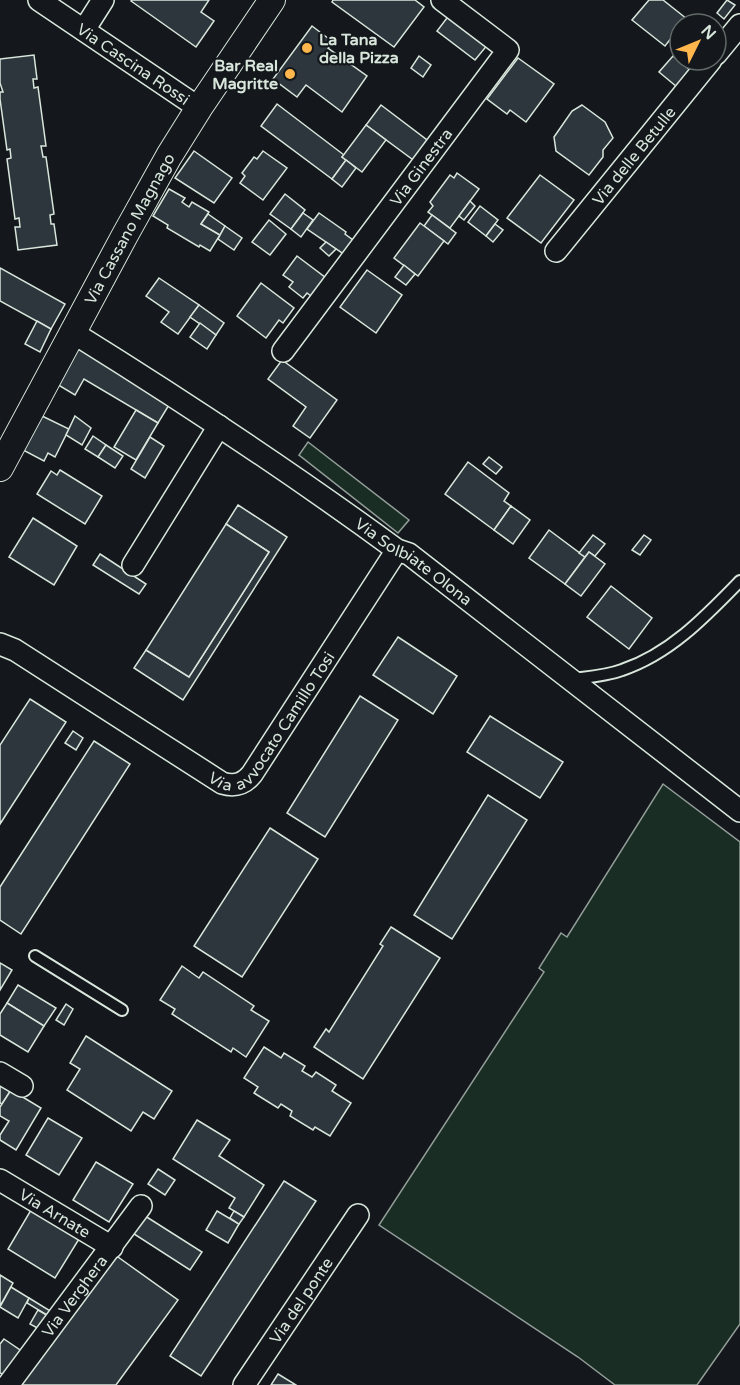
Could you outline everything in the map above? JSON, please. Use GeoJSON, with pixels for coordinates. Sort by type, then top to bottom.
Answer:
{"type":"FeatureCollection","features":[{"type":"Feature","properties":{"kind":"street","name":"Via Cascina Rossi"},"geometry":{"type":"LineString","coordinates":[[39,0],[199,108]]}},
{"type":"Feature","properties":{"kind":"street"},"geometry":{"type":"LineString","coordinates":[[84,30],[103,0]]}},
{"type":"Feature","properties":{"kind":"street","name":"Via Cassano Magnago"},"geometry":{"type":"LineString","coordinates":[[0,468],[10,436],[72,332],[169,156],[272,0]]}},
{"type":"Feature","properties":{"kind":"street","name":"Via Ginestra"},"geometry":{"type":"LineString","coordinates":[[283,351],[508,50],[442,0]]}},
{"type":"Feature","properties":{"kind":"street"},"geometry":{"type":"LineString","coordinates":[[728,40],[740,25]]}},
{"type":"Feature","properties":{"kind":"street","name":"Via delle Betulle"},"geometry":{"type":"LineString","coordinates":[[556,251],[701,72]]}},
{"type":"Feature","properties":{"kind":"street","name":"Via Solbiate Olona"},"geometry":{"type":"LineString","coordinates":[[72,332],[177,397],[323,496],[397,550],[409,554],[740,811]]}},
{"type":"Feature","properties":{"kind":"street"},"geometry":{"type":"LineString","coordinates":[[133,565],[219,426]]}},
{"type":"Feature","properties":{"kind":"street","name":"Via avvocato Camillo Tosi"},"geometry":{"type":"LineString","coordinates":[[0,634],[8,647],[222,783],[234,786],[252,774],[397,550]]}},
{"type":"Feature","properties":{"kind":"street"},"geometry":{"type":"LineString","coordinates":[[0,1073],[22,1086]]}},
{"type":"Feature","properties":{"kind":"street","name":"Via Arnate"},"geometry":{"type":"LineString","coordinates":[[0,1180],[112,1247]]}},
{"type":"Feature","properties":{"kind":"street","name":"Via Verghera"},"geometry":{"type":"LineString","coordinates":[[8,1385],[141,1206]]}},
{"type":"Feature","properties":{"kind":"street","name":"Via del ponte"},"geometry":{"type":"LineString","coordinates":[[244,1385],[358,1215]]}},
{"type":"Feature","properties":{"kind":"lane"},"geometry":{"type":"LineString","coordinates":[[570,679],[621,671],[644,661],[683,635],[740,581]]}},
{"type":"Feature","properties":{"kind":"lane"},"geometry":{"type":"LineString","coordinates":[[35,956],[122,1010]]}},
{"type":"Feature","properties":{"kind":"green space"},"geometry":{"type":"Polygon","coordinates":[[[308,442],[409,520],[398,533],[299,455],[308,442]]]}},
{"type":"Feature","properties":{"kind":"green space"},"geometry":{"type":"Polygon","coordinates":[[[663,784],[740,842],[740,1324],[697,1385],[615,1385],[578,1357],[379,1225],[544,972],[539,968],[561,933],[567,937],[663,784]]]}},
{"type":"Feature","properties":{"kind":"building"},"geometry":{"type":"Polygon","coordinates":[[[132,0],[209,0],[201,12],[214,21],[196,47],[132,0]]]}},
{"type":"Feature","properties":{"kind":"building"},"geometry":{"type":"Polygon","coordinates":[[[333,0],[415,0],[424,7],[394,47],[332,2],[333,0]]]}},
{"type":"Feature","properties":{"kind":"building"},"geometry":{"type":"Polygon","coordinates":[[[649,0],[663,0],[678,12],[668,12],[668,42],[665,46],[632,20],[649,0]]]}},
{"type":"Feature","properties":{"kind":"building"},"geometry":{"type":"Polygon","coordinates":[[[727,0],[735,5],[728,14],[728,12],[718,12],[727,0]]]}},
{"type":"Feature","properties":{"kind":"building"},"geometry":{"type":"Polygon","coordinates":[[[450,14],[489,43],[475,60],[437,31],[450,14]]]}},
{"type":"Feature","properties":{"kind":"building"},"geometry":{"type":"Polygon","coordinates":[[[312,26],[333,42],[328,48],[367,76],[342,112],[306,85],[297,97],[273,79],[312,26]]]}},
{"type":"Feature","properties":{"kind":"building"},"geometry":{"type":"Polygon","coordinates":[[[34,55],[37,79],[33,79],[34,88],[38,87],[46,146],[41,146],[43,157],[46,157],[54,214],[50,215],[51,224],[54,224],[57,245],[18,250],[15,227],[20,227],[19,218],[15,219],[7,159],[11,158],[10,149],[7,150],[0,99],[0,92],[3,92],[0,83],[0,59],[34,55]]]}},
{"type":"Feature","properties":{"kind":"building"},"geometry":{"type":"Polygon","coordinates":[[[419,56],[431,65],[423,77],[411,68],[419,56]]]}},
{"type":"Feature","properties":{"kind":"building"},"geometry":{"type":"Polygon","coordinates":[[[518,58],[554,84],[526,122],[510,110],[507,114],[487,99],[518,58]]]}},
{"type":"Feature","properties":{"kind":"building"},"geometry":{"type":"Polygon","coordinates":[[[668,62],[668,72],[690,72],[677,87],[659,72],[668,62]]]}},
{"type":"Feature","properties":{"kind":"building"},"geometry":{"type":"Polygon","coordinates":[[[277,104],[344,155],[342,157],[346,160],[332,179],[261,126],[277,104]]]}},
{"type":"Feature","properties":{"kind":"building"},"geometry":{"type":"Polygon","coordinates":[[[381,105],[431,143],[416,162],[366,125],[381,105]]]}},
{"type":"Feature","properties":{"kind":"building"},"geometry":{"type":"Polygon","coordinates":[[[582,105],[605,122],[613,138],[603,150],[603,157],[589,175],[556,151],[554,137],[572,111],[582,105]]]}},
{"type":"Feature","properties":{"kind":"building"},"geometry":{"type":"Polygon","coordinates":[[[366,125],[386,140],[362,172],[342,157],[366,125]]]}},
{"type":"Feature","properties":{"kind":"building"},"geometry":{"type":"Polygon","coordinates":[[[194,151],[232,178],[214,203],[175,178],[194,151]]]}},
{"type":"Feature","properties":{"kind":"building"},"geometry":{"type":"Polygon","coordinates":[[[263,151],[287,168],[263,200],[240,183],[245,176],[242,173],[254,157],[257,159],[263,151]]]}},
{"type":"Feature","properties":{"kind":"building"},"geometry":{"type":"Polygon","coordinates":[[[346,160],[356,168],[342,187],[332,179],[346,160]]]}},
{"type":"Feature","properties":{"kind":"building"},"geometry":{"type":"Polygon","coordinates":[[[457,173],[479,189],[450,228],[428,212],[433,206],[430,202],[450,175],[454,178],[457,173]]]}},
{"type":"Feature","properties":{"kind":"building"},"geometry":{"type":"Polygon","coordinates":[[[540,175],[574,200],[541,243],[507,218],[540,175]]]}},
{"type":"Feature","properties":{"kind":"building"},"geometry":{"type":"Polygon","coordinates":[[[169,189],[185,198],[182,202],[189,207],[192,202],[209,212],[201,224],[220,235],[210,251],[167,228],[168,225],[153,216],[169,189]]]}},
{"type":"Feature","properties":{"kind":"building"},"geometry":{"type":"Polygon","coordinates":[[[285,194],[305,210],[291,229],[270,214],[285,194]]]}},
{"type":"Feature","properties":{"kind":"building"},"geometry":{"type":"Polygon","coordinates":[[[470,201],[475,206],[464,220],[459,216],[470,201]]]}},
{"type":"Feature","properties":{"kind":"building"},"geometry":{"type":"Polygon","coordinates":[[[480,206],[498,220],[486,236],[468,222],[480,206]]]}},
{"type":"Feature","properties":{"kind":"building"},"geometry":{"type":"Polygon","coordinates":[[[303,213],[313,220],[301,237],[291,229],[303,213]]]}},
{"type":"Feature","properties":{"kind":"building"},"geometry":{"type":"Polygon","coordinates":[[[319,213],[346,232],[345,234],[357,243],[348,257],[307,229],[319,213]]]}},
{"type":"Feature","properties":{"kind":"building"},"geometry":{"type":"Polygon","coordinates":[[[208,214],[225,226],[220,235],[201,224],[208,214]]]}},
{"type":"Feature","properties":{"kind":"building"},"geometry":{"type":"Polygon","coordinates":[[[432,215],[456,233],[448,244],[424,226],[432,215]]]}},
{"type":"Feature","properties":{"kind":"building"},"geometry":{"type":"Polygon","coordinates":[[[269,220],[286,234],[270,255],[252,242],[269,220]]]}},
{"type":"Feature","properties":{"kind":"building"},"geometry":{"type":"Polygon","coordinates":[[[420,223],[444,241],[418,276],[394,258],[420,223]]]}},
{"type":"Feature","properties":{"kind":"building"},"geometry":{"type":"Polygon","coordinates":[[[495,224],[503,230],[493,242],[486,236],[495,224]]]}},
{"type":"Feature","properties":{"kind":"building"},"geometry":{"type":"Polygon","coordinates":[[[225,226],[242,238],[234,250],[218,239],[225,226]]]}},
{"type":"Feature","properties":{"kind":"building"},"geometry":{"type":"Polygon","coordinates":[[[326,242],[336,249],[329,256],[320,248],[326,242]]]}},
{"type":"Feature","properties":{"kind":"building"},"geometry":{"type":"Polygon","coordinates":[[[297,256],[330,281],[316,300],[307,293],[303,298],[289,287],[293,282],[283,275],[297,256]]]}},
{"type":"Feature","properties":{"kind":"building"},"geometry":{"type":"Polygon","coordinates":[[[404,265],[415,274],[406,285],[395,277],[404,265]]]}},
{"type":"Feature","properties":{"kind":"building"},"geometry":{"type":"Polygon","coordinates":[[[0,268],[65,304],[51,329],[0,301],[0,268]]]}},
{"type":"Feature","properties":{"kind":"building"},"geometry":{"type":"Polygon","coordinates":[[[367,270],[402,295],[376,333],[340,307],[367,270]]]}},
{"type":"Feature","properties":{"kind":"building"},"geometry":{"type":"Polygon","coordinates":[[[159,278],[199,305],[178,334],[161,322],[169,312],[146,296],[159,278]]]}},
{"type":"Feature","properties":{"kind":"building"},"geometry":{"type":"Polygon","coordinates":[[[261,283],[294,308],[283,323],[279,320],[266,338],[237,316],[261,283]]]}},
{"type":"Feature","properties":{"kind":"building"},"geometry":{"type":"Polygon","coordinates":[[[199,305],[224,323],[216,335],[190,317],[199,305]]]}},
{"type":"Feature","properties":{"kind":"building"},"geometry":{"type":"Polygon","coordinates":[[[37,321],[51,329],[40,352],[25,344],[37,321]]]}},
{"type":"Feature","properties":{"kind":"building"},"geometry":{"type":"Polygon","coordinates":[[[200,323],[216,335],[207,349],[190,337],[200,323]]]}},
{"type":"Feature","properties":{"kind":"building"},"geometry":{"type":"Polygon","coordinates":[[[79,343],[172,400],[158,423],[84,379],[75,395],[55,383],[79,343]]]}},
{"type":"Feature","properties":{"kind":"building"},"geometry":{"type":"Polygon","coordinates":[[[282,360],[337,400],[310,438],[293,426],[306,407],[268,379],[282,360]]]}},
{"type":"Feature","properties":{"kind":"building"},"geometry":{"type":"Polygon","coordinates":[[[136,410],[158,423],[136,460],[114,447],[136,410]]]}},
{"type":"Feature","properties":{"kind":"building"},"geometry":{"type":"Polygon","coordinates":[[[40,415],[69,429],[55,457],[48,453],[44,461],[23,450],[40,415]]]}},
{"type":"Feature","properties":{"kind":"building"},"geometry":{"type":"Polygon","coordinates":[[[75,416],[91,428],[82,445],[66,435],[75,416]]]}},
{"type":"Feature","properties":{"kind":"building"},"geometry":{"type":"Polygon","coordinates":[[[93,436],[106,445],[98,457],[85,449],[93,436]]]}},
{"type":"Feature","properties":{"kind":"building"},"geometry":{"type":"Polygon","coordinates":[[[150,437],[164,446],[145,478],[131,469],[150,437]]]}},
{"type":"Feature","properties":{"kind":"building"},"geometry":{"type":"Polygon","coordinates":[[[106,445],[123,456],[115,468],[98,457],[106,445]]]}},
{"type":"Feature","properties":{"kind":"building"},"geometry":{"type":"Polygon","coordinates":[[[489,457],[502,467],[496,474],[483,464],[489,457]]]}},
{"type":"Feature","properties":{"kind":"building"},"geometry":{"type":"Polygon","coordinates":[[[468,462],[509,493],[504,501],[511,506],[494,530],[445,494],[468,462]]]}},
{"type":"Feature","properties":{"kind":"building"},"geometry":{"type":"Polygon","coordinates":[[[60,470],[102,496],[85,524],[37,494],[51,471],[57,475],[60,470]]]}},
{"type":"Feature","properties":{"kind":"building"},"geometry":{"type":"Polygon","coordinates":[[[238,505],[287,537],[183,700],[134,668],[146,650],[189,677],[269,552],[226,524],[238,505]]]}},
{"type":"Feature","properties":{"kind":"building"},"geometry":{"type":"Polygon","coordinates":[[[511,506],[530,520],[513,544],[494,530],[511,506]]]}},
{"type":"Feature","properties":{"kind":"building"},"geometry":{"type":"Polygon","coordinates":[[[33,518],[77,546],[54,585],[9,557],[33,518]]]}},
{"type":"Feature","properties":{"kind":"building"},"geometry":{"type":"Polygon","coordinates":[[[226,524],[269,552],[189,677],[146,650],[226,524]]]}},
{"type":"Feature","properties":{"kind":"building"},"geometry":{"type":"Polygon","coordinates":[[[549,530],[585,557],[565,584],[529,558],[549,530]]]}},
{"type":"Feature","properties":{"kind":"building"},"geometry":{"type":"Polygon","coordinates":[[[593,535],[605,544],[595,556],[589,552],[585,557],[579,553],[593,535]]]}},
{"type":"Feature","properties":{"kind":"building"},"geometry":{"type":"Polygon","coordinates":[[[644,535],[651,540],[640,555],[632,550],[644,535]]]}},
{"type":"Feature","properties":{"kind":"building"},"geometry":{"type":"Polygon","coordinates":[[[589,552],[605,564],[581,596],[565,584],[589,552]]]}},
{"type":"Feature","properties":{"kind":"building"},"geometry":{"type":"Polygon","coordinates":[[[100,554],[146,584],[139,594],[93,565],[100,554]]]}},
{"type":"Feature","properties":{"kind":"building"},"geometry":{"type":"Polygon","coordinates":[[[611,586],[652,618],[629,649],[587,617],[611,586]]]}},
{"type":"Feature","properties":{"kind":"building"},"geometry":{"type":"Polygon","coordinates":[[[398,637],[457,676],[433,714],[373,675],[398,637]]]}},
{"type":"Feature","properties":{"kind":"building"},"geometry":{"type":"Polygon","coordinates":[[[360,696],[398,720],[325,837],[287,813],[360,696]]]}},
{"type":"Feature","properties":{"kind":"building"},"geometry":{"type":"Polygon","coordinates":[[[30,699],[66,722],[0,824],[0,745],[30,699]]]}},
{"type":"Feature","properties":{"kind":"building"},"geometry":{"type":"Polygon","coordinates":[[[490,716],[563,762],[540,798],[467,752],[490,716]]]}},
{"type":"Feature","properties":{"kind":"building"},"geometry":{"type":"Polygon","coordinates":[[[73,731],[83,738],[76,750],[65,743],[73,731]]]}},
{"type":"Feature","properties":{"kind":"building"},"geometry":{"type":"Polygon","coordinates":[[[94,741],[130,764],[21,934],[0,920],[0,887],[94,741]]]}},
{"type":"Feature","properties":{"kind":"building"},"geometry":{"type":"Polygon","coordinates":[[[488,795],[527,820],[452,939],[414,915],[488,795]]]}},
{"type":"Feature","properties":{"kind":"building"},"geometry":{"type":"Polygon","coordinates":[[[270,828],[318,859],[242,977],[194,946],[270,828]]]}},
{"type":"Feature","properties":{"kind":"building"},"geometry":{"type":"Polygon","coordinates":[[[391,927],[440,958],[363,1079],[314,1047],[326,1029],[329,1032],[383,946],[380,944],[391,927]]]}},
{"type":"Feature","properties":{"kind":"building"},"geometry":{"type":"Polygon","coordinates":[[[0,963],[12,970],[0,990],[0,963]]]}},
{"type":"Feature","properties":{"kind":"building"},"geometry":{"type":"Polygon","coordinates":[[[182,966],[199,978],[203,972],[254,1006],[251,1010],[269,1021],[246,1057],[233,1048],[231,1052],[172,1014],[175,1009],[160,1000],[182,966]]]}},
{"type":"Feature","properties":{"kind":"building"},"geometry":{"type":"Polygon","coordinates":[[[18,985],[56,1008],[44,1026],[7,1003],[18,985]]]}},
{"type":"Feature","properties":{"kind":"building"},"geometry":{"type":"Polygon","coordinates":[[[7,1003],[44,1026],[28,1052],[0,1035],[0,1014],[7,1003]]]}},
{"type":"Feature","properties":{"kind":"building"},"geometry":{"type":"Polygon","coordinates":[[[66,1004],[73,1009],[64,1025],[56,1020],[66,1004]]]}},
{"type":"Feature","properties":{"kind":"building"},"geometry":{"type":"Polygon","coordinates":[[[86,1036],[172,1091],[154,1119],[143,1112],[131,1131],[67,1090],[80,1069],[70,1063],[86,1036]]]}},
{"type":"Feature","properties":{"kind":"building"},"geometry":{"type":"Polygon","coordinates":[[[264,1047],[281,1058],[284,1053],[305,1066],[302,1071],[312,1077],[316,1072],[336,1085],[332,1091],[351,1103],[330,1136],[315,1127],[313,1130],[290,1116],[292,1111],[281,1104],[278,1108],[254,1093],[258,1087],[244,1078],[264,1047]]]}},
{"type":"Feature","properties":{"kind":"building"},"geometry":{"type":"Polygon","coordinates":[[[0,1085],[11,1090],[2,1104],[0,1103],[0,1085]]]}},
{"type":"Feature","properties":{"kind":"building"},"geometry":{"type":"Polygon","coordinates":[[[11,1090],[41,1108],[16,1150],[0,1140],[0,1135],[9,1121],[0,1116],[0,1107],[11,1090]]]}},
{"type":"Feature","properties":{"kind":"building"},"geometry":{"type":"Polygon","coordinates":[[[48,1118],[82,1138],[59,1175],[26,1155],[48,1118]]]}},
{"type":"Feature","properties":{"kind":"building"},"geometry":{"type":"Polygon","coordinates":[[[197,1120],[230,1140],[219,1156],[264,1185],[244,1217],[229,1208],[235,1198],[173,1159],[197,1120]]]}},
{"type":"Feature","properties":{"kind":"building"},"geometry":{"type":"Polygon","coordinates":[[[96,1162],[133,1184],[109,1222],[73,1200],[96,1162]]]}},
{"type":"Feature","properties":{"kind":"building"},"geometry":{"type":"Polygon","coordinates":[[[158,1169],[175,1180],[165,1195],[148,1184],[158,1169]]]}},
{"type":"Feature","properties":{"kind":"building"},"geometry":{"type":"Polygon","coordinates":[[[284,1181],[316,1201],[201,1376],[170,1356],[284,1181]]]}},
{"type":"Feature","properties":{"kind":"building"},"geometry":{"type":"Polygon","coordinates":[[[31,1210],[79,1239],[55,1278],[8,1249],[31,1210]]]}},
{"type":"Feature","properties":{"kind":"building"},"geometry":{"type":"Polygon","coordinates":[[[217,1211],[239,1224],[228,1243],[206,1230],[217,1211]]]}},
{"type":"Feature","properties":{"kind":"building"},"geometry":{"type":"Polygon","coordinates":[[[234,1211],[244,1217],[239,1224],[230,1218],[234,1211]]]}},
{"type":"Feature","properties":{"kind":"building"},"geometry":{"type":"Polygon","coordinates":[[[142,1214],[202,1252],[190,1270],[131,1232],[142,1214]]]}},
{"type":"Feature","properties":{"kind":"building"},"geometry":{"type":"Polygon","coordinates":[[[111,1252],[178,1300],[116,1385],[15,1385],[111,1252]]]}},
{"type":"Feature","properties":{"kind":"building"},"geometry":{"type":"Polygon","coordinates":[[[0,1275],[13,1283],[0,1306],[0,1275]]]}},
{"type":"Feature","properties":{"kind":"building"},"geometry":{"type":"Polygon","coordinates":[[[11,1287],[29,1298],[18,1318],[0,1307],[11,1287]]]}},
{"type":"Feature","properties":{"kind":"building"},"geometry":{"type":"Polygon","coordinates":[[[29,1298],[52,1312],[50,1317],[27,1303],[29,1298]]]}},
{"type":"Feature","properties":{"kind":"building"},"geometry":{"type":"Polygon","coordinates":[[[38,1310],[50,1317],[41,1330],[30,1324],[38,1310]]]}},
{"type":"Feature","properties":{"kind":"building"},"geometry":{"type":"Polygon","coordinates":[[[4,1339],[23,1352],[6,1376],[0,1373],[0,1344],[4,1339]]]}},
{"type":"Feature","properties":{"kind":"building"},"geometry":{"type":"Polygon","coordinates":[[[278,1374],[296,1385],[271,1385],[278,1374]]]}},
{"type":"Feature","properties":{"kind":"place","name":"La Tana della Pizza"},"geometry":{"type":"Point","coordinates":[307,48]}},
{"type":"Feature","properties":{"kind":"place","name":"Bar Real Magritte"},"geometry":{"type":"Point","coordinates":[290,74]}}]}
